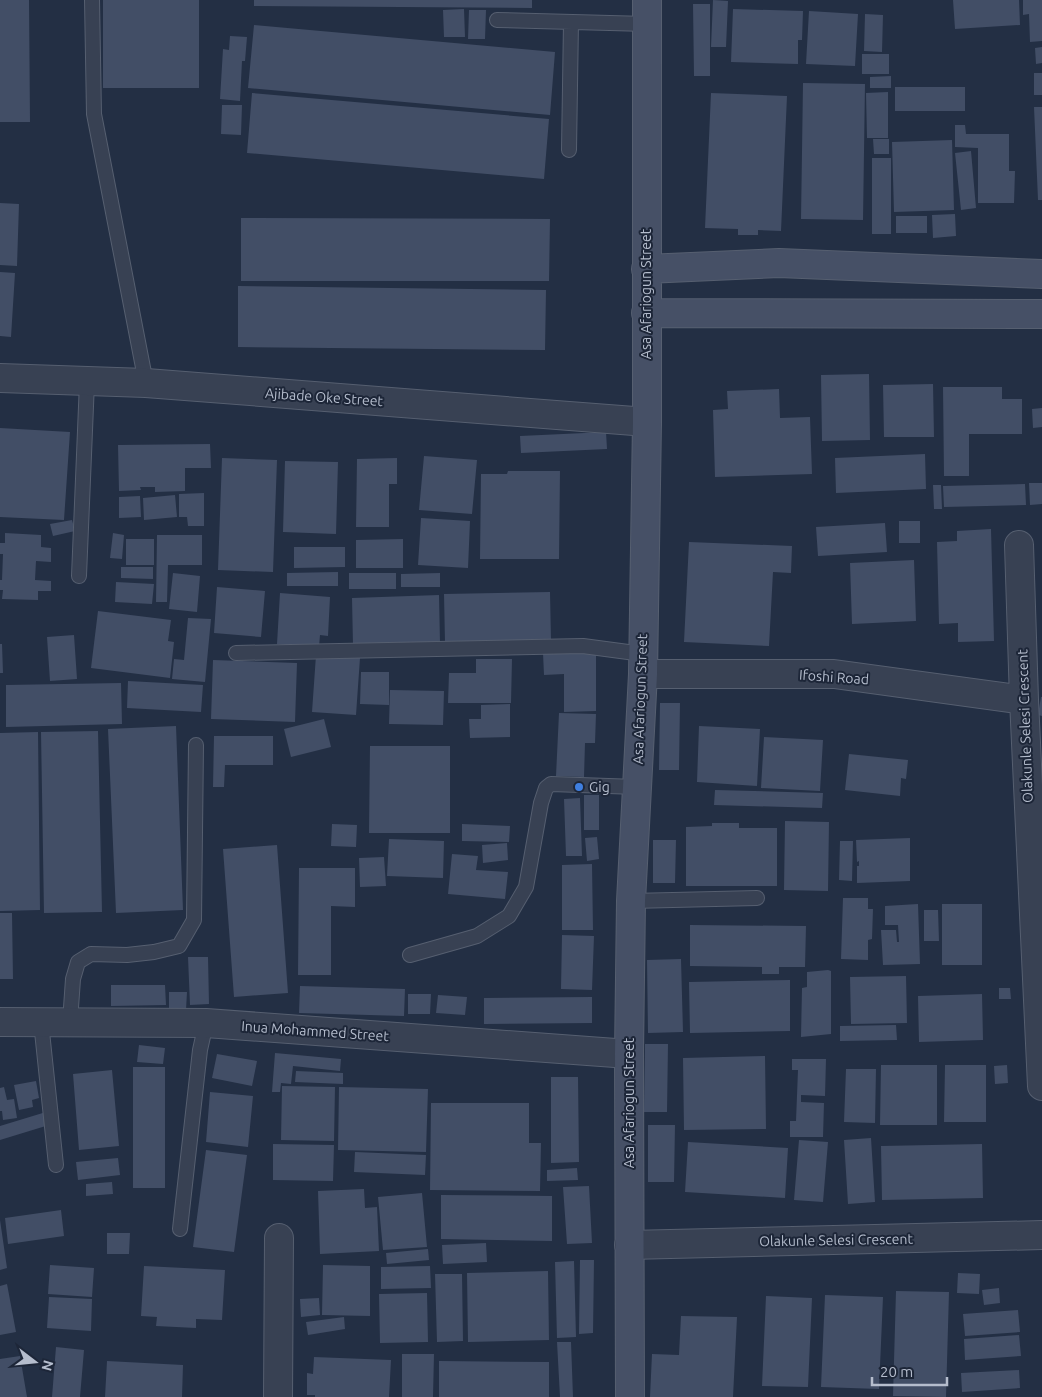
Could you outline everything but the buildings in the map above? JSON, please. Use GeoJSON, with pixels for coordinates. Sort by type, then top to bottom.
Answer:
{"type":"FeatureCollection","features":[{"type":"Feature","properties":{"kind":"street","name":"Asa Afariogun Street"},"geometry":{"type":"LineString","coordinates":[[630,1397],[629,1054],[631,901],[643,664],[647,422],[647,12]]}},
{"type":"Feature","properties":{"kind":"street"},"geometry":{"type":"LineString","coordinates":[[646,270],[779,263],[1042,274]]}},
{"type":"Feature","properties":{"kind":"street"},"geometry":{"type":"LineString","coordinates":[[646,313],[1042,314]]}},
{"type":"Feature","properties":{"kind":"street","name":"Ajibade Oke Street"},"geometry":{"type":"LineString","coordinates":[[0,378],[146,383],[647,422]]}},
{"type":"Feature","properties":{"kind":"street","name":"Olakunle Selesi Crescent"},"geometry":{"type":"LineString","coordinates":[[1019,545],[1024,700],[1042,1086]]}},
{"type":"Feature","properties":{"kind":"street","name":"Ifoshi Road"},"geometry":{"type":"LineString","coordinates":[[643,664],[834,674],[1024,700]]}},
{"type":"Feature","properties":{"kind":"street","name":"Inua Mohammed Street"},"geometry":{"type":"LineString","coordinates":[[0,1022],[206,1022],[629,1054]]}},
{"type":"Feature","properties":{"kind":"street","name":"Olakunle Selesi Crescent"},"geometry":{"type":"LineString","coordinates":[[629,1245],[1042,1235]]}},
{"type":"Feature","properties":{"kind":"street"},"geometry":{"type":"LineString","coordinates":[[278,1397],[279,1238]]}},
{"type":"Feature","properties":{"kind":"lane"},"geometry":{"type":"LineString","coordinates":[[92,0],[94,114],[146,383]]}},
{"type":"Feature","properties":{"kind":"lane"},"geometry":{"type":"LineString","coordinates":[[498,20],[571,22],[647,12]]}},
{"type":"Feature","properties":{"kind":"lane"},"geometry":{"type":"LineString","coordinates":[[569,150],[571,22]]}},
{"type":"Feature","properties":{"kind":"lane"},"geometry":{"type":"LineString","coordinates":[[79,576],[86,382]]}},
{"type":"Feature","properties":{"kind":"lane"},"geometry":{"type":"LineString","coordinates":[[236,653],[583,646],[643,664]]}},
{"type":"Feature","properties":{"kind":"lane"},"geometry":{"type":"LineString","coordinates":[[70,1022],[73,979],[78,962],[91,954],[127,955],[154,952],[178,946],[194,920],[196,745]]}},
{"type":"Feature","properties":{"kind":"lane"},"geometry":{"type":"LineString","coordinates":[[410,955],[477,936],[510,916],[526,887],[541,803],[546,788],[551,784],[637,787]]}},
{"type":"Feature","properties":{"kind":"lane"},"geometry":{"type":"LineString","coordinates":[[631,901],[757,898]]}},
{"type":"Feature","properties":{"kind":"lane"},"geometry":{"type":"LineString","coordinates":[[42,1022],[56,1165]]}},
{"type":"Feature","properties":{"kind":"lane"},"geometry":{"type":"LineString","coordinates":[[180,1229],[200,1050],[206,1022]]}},
{"type":"Feature","properties":{"kind":"place","name":"Gig"},"geometry":{"type":"Point","coordinates":[579,787]}}]}
